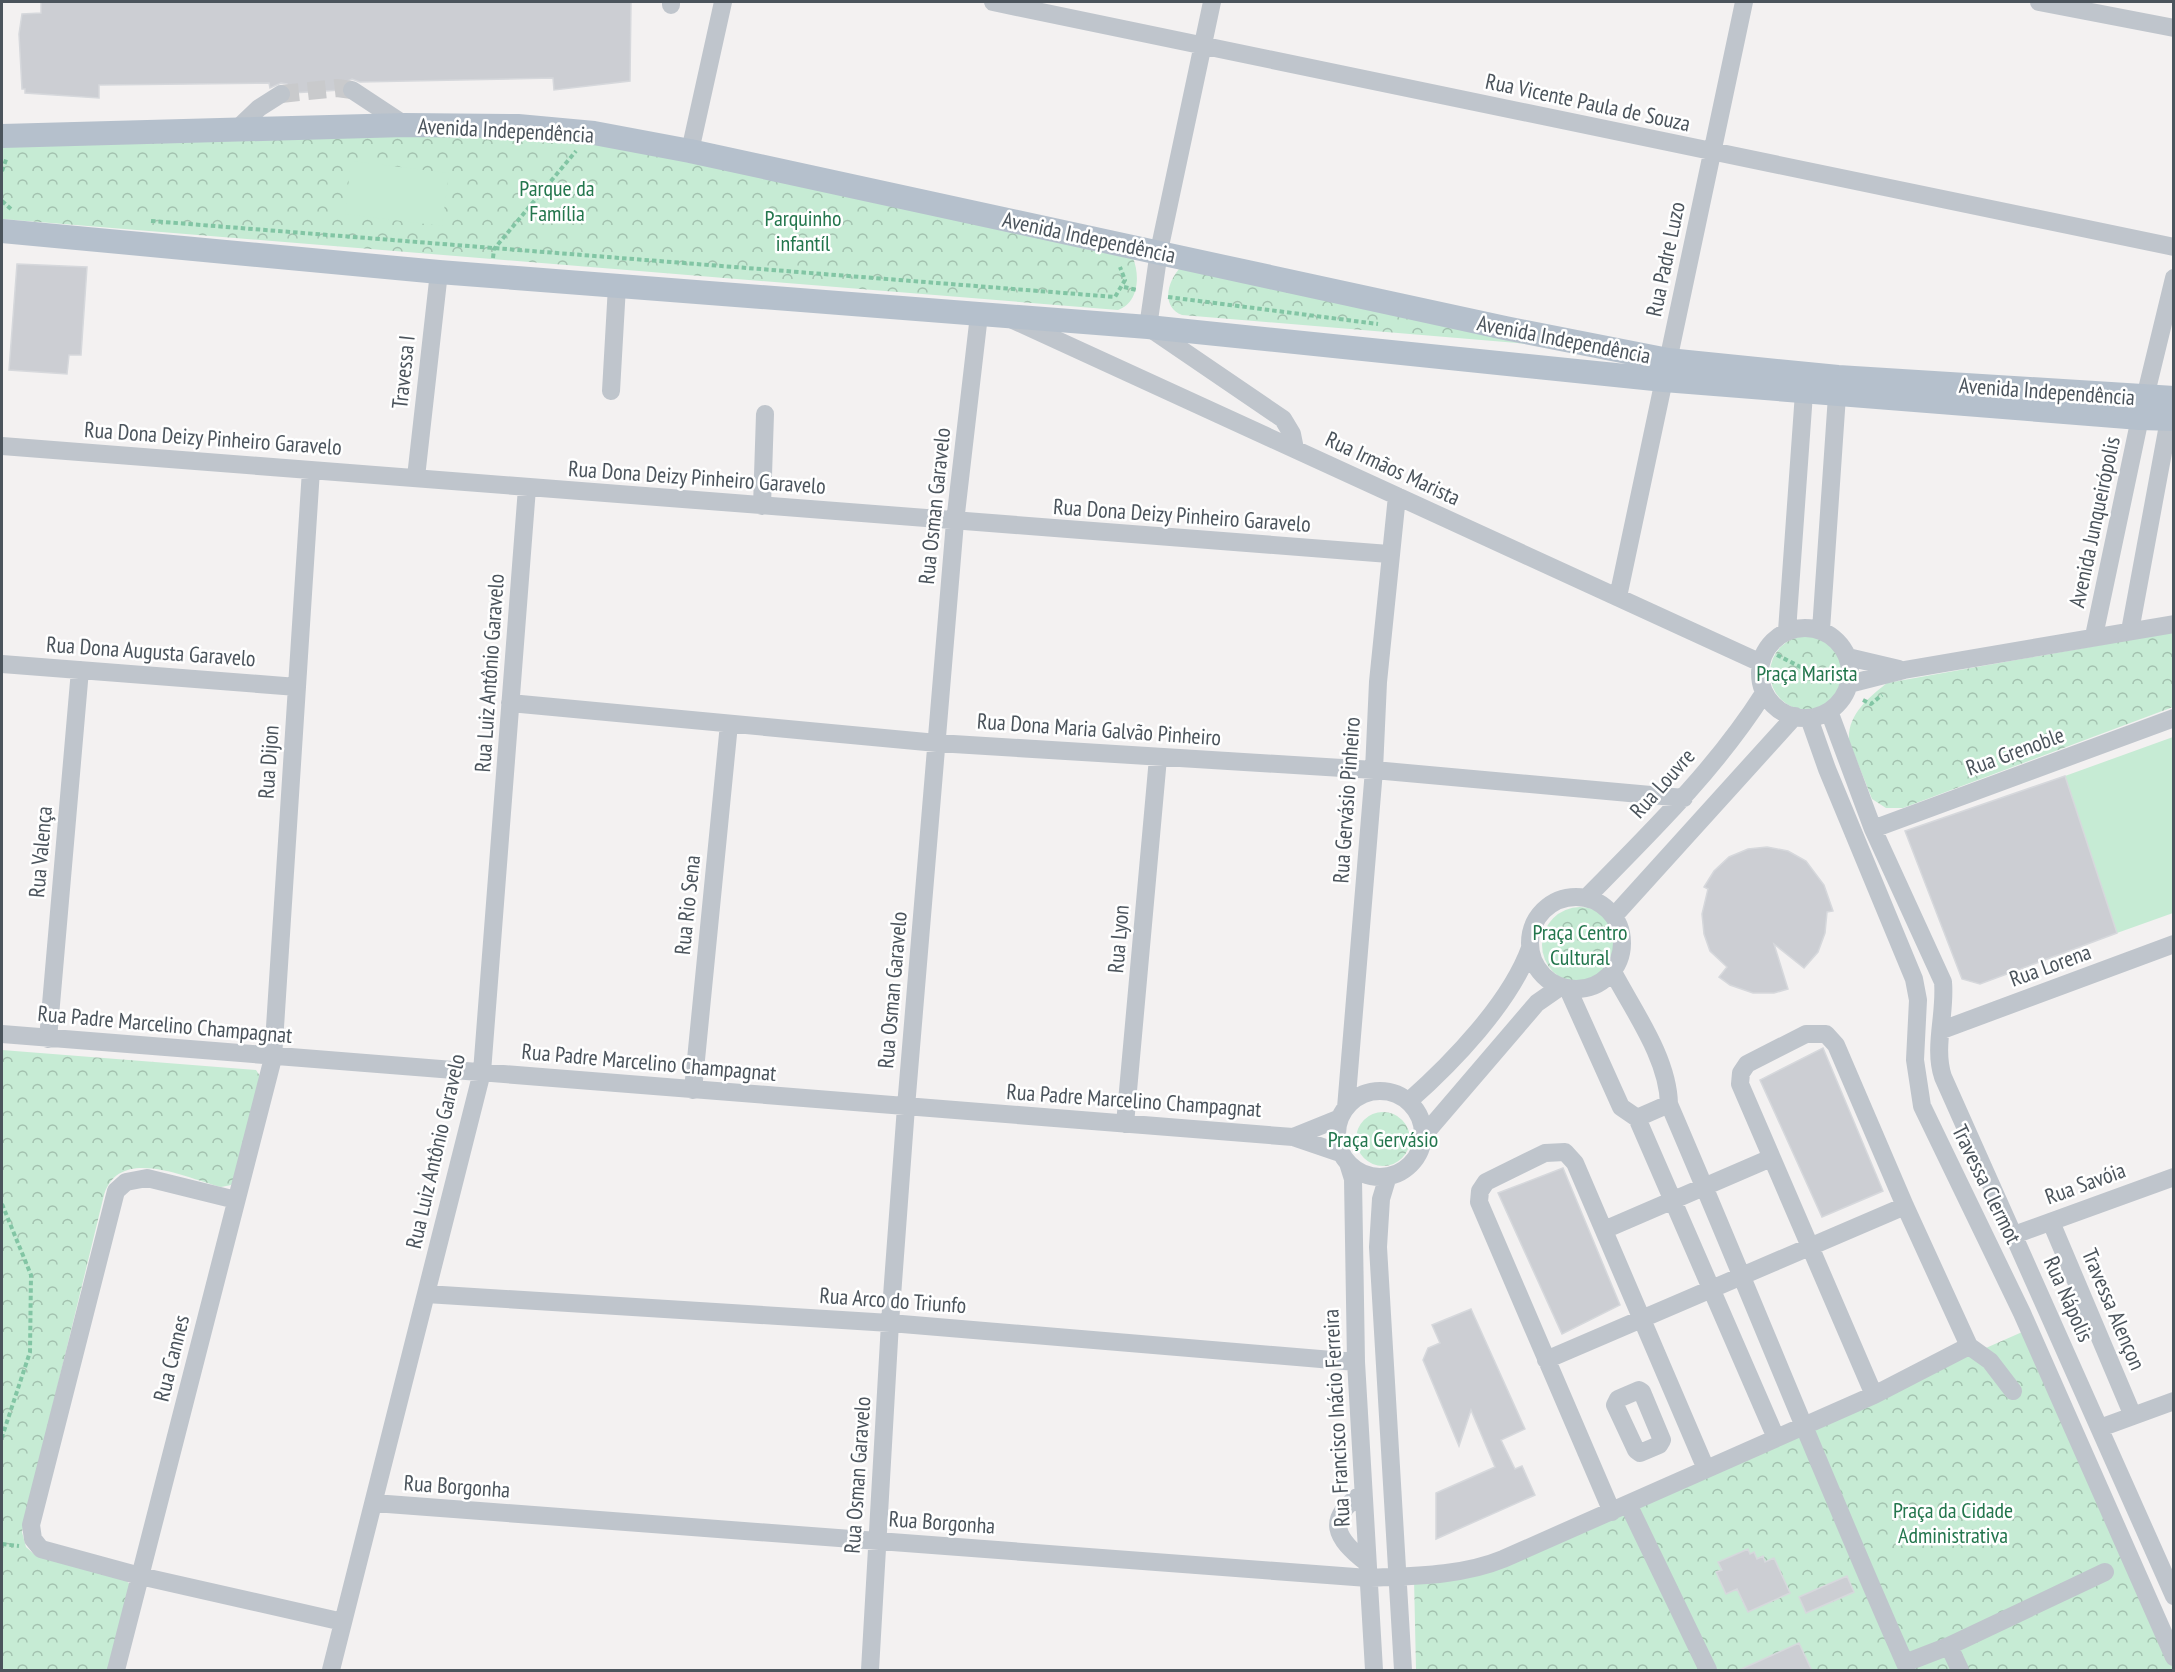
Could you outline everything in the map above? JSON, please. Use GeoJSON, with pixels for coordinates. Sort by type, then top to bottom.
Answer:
{"type":"FeatureCollection","features":[{"type":"Feature","properties":{"kind":"main road","name":"Avenida Independência"},"geometry":{"type":"LineString","coordinates":[[7,146],[237,129],[405,125],[555,128],[690,151],[1159,251],[1504,328],[1666,370]]}},
{"type":"Feature","properties":{"kind":"main road","name":"Avenida Independência"},"geometry":{"type":"LineString","coordinates":[[2,231],[439,272],[1148,327],[1837,386],[2143,408],[2173,406]]}},
{"type":"Feature","properties":{"kind":"street"},"geometry":{"type":"LineString","coordinates":[[690,151],[723,2]]}},
{"type":"Feature","properties":{"kind":"street","name":"Rua Vicente Paula de Souza"},"geometry":{"type":"LineString","coordinates":[[993,2],[1712,153],[2174,247]]}},
{"type":"Feature","properties":{"kind":"street"},"geometry":{"type":"LineString","coordinates":[[1212,2],[1159,251],[1148,327],[1284,419],[1292,434],[1295,449]]}},
{"type":"Feature","properties":{"kind":"street","name":"Rua Padre Luzo"},"geometry":{"type":"LineString","coordinates":[[1618,597],[1744,2]]}},
{"type":"Feature","properties":{"kind":"street"},"geometry":{"type":"LineString","coordinates":[[2039,2],[2174,28]]}},
{"type":"Feature","properties":{"kind":"street"},"geometry":{"type":"LineString","coordinates":[[352,90],[405,125]]}},
{"type":"Feature","properties":{"kind":"street"},"geometry":{"type":"LineString","coordinates":[[237,129],[259,108],[281,93]]}},
{"type":"Feature","properties":{"kind":"street","name":"Travessa I"},"geometry":{"type":"LineString","coordinates":[[416,477],[439,272]]}},
{"type":"Feature","properties":{"kind":"street","name":"Avenida Junqueirópolis"},"geometry":{"type":"LineString","coordinates":[[2094,636],[2143,408],[2174,278]]}},
{"type":"Feature","properties":{"kind":"street"},"geometry":{"type":"LineString","coordinates":[[611,391],[617,286]]}},
{"type":"Feature","properties":{"kind":"street","name":"Rua Osman Garavelo"},"geometry":{"type":"LineString","coordinates":[[870,1671],[876,1541],[906,1107],[955,522],[980,315]]}},
{"type":"Feature","properties":{"kind":"street","name":"Rua Irmãos Marista"},"geometry":{"type":"LineString","coordinates":[[1005,316],[1761,663]]}},
{"type":"Feature","properties":{"kind":"street"},"geometry":{"type":"LineString","coordinates":[[1787,631],[1805,383]]}},
{"type":"Feature","properties":{"kind":"street"},"geometry":{"type":"LineString","coordinates":[[1821,630],[1837,386]]}},
{"type":"Feature","properties":{"kind":"street"},"geometry":{"type":"LineString","coordinates":[[2130,631],[2173,406]]}},
{"type":"Feature","properties":{"kind":"street"},"geometry":{"type":"LineString","coordinates":[[762,506],[765,414]]}},
{"type":"Feature","properties":{"kind":"street","name":"Rua Dona Deizy Pinheiro Garavelo"},"geometry":{"type":"LineString","coordinates":[[2,446],[1389,554]]}},
{"type":"Feature","properties":{"kind":"street","name":"Rua Dijon"},"geometry":{"type":"LineString","coordinates":[[273,1058],[311,470]]}},
{"type":"Feature","properties":{"kind":"street","name":"Rua Luiz Antônio Garavelo"},"geometry":{"type":"LineString","coordinates":[[331,1671],[482,1072],[527,488]]}},
{"type":"Feature","properties":{"kind":"street","name":"Rua Gervásio Pinheiro"},"geometry":{"type":"LineString","coordinates":[[1343,1113],[1374,770],[1378,682],[1389,554],[1397,496]]}},
{"type":"Feature","properties":{"kind":"street"},"geometry":{"type":"LineString","coordinates":[[1849,684],[1904,670],[2174,624]]}},
{"type":"Feature","properties":{"kind":"street"},"geometry":{"type":"LineString","coordinates":[[1798,628],[1821,630],[1842,646],[1848,657],[1849,684],[1838,704],[1829,711],[1802,717],[1783,712],[1764,693],[1760,678],[1761,663],[1766,650],[1787,631],[1798,628]]}},
{"type":"Feature","properties":{"kind":"street"},"geometry":{"type":"LineString","coordinates":[[1848,657],[1904,670]]}},
{"type":"Feature","properties":{"kind":"street","name":"Rua Dona Augusta Garavelo"},"geometry":{"type":"LineString","coordinates":[[2,664],[297,687]]}},
{"type":"Feature","properties":{"kind":"street","name":"Rua Valença"},"geometry":{"type":"LineString","coordinates":[[48,1039],[80,670]]}},
{"type":"Feature","properties":{"kind":"street","name":"Rua Louvre"},"geometry":{"type":"LineString","coordinates":[[1586,898],[1684,798],[1741,730],[1764,693]]}},
{"type":"Feature","properties":{"kind":"street","name":"Rua Dona Maria Galvão Pinheiro"},"geometry":{"type":"LineString","coordinates":[[510,703],[936,743],[1374,770],[1684,798]]}},
{"type":"Feature","properties":{"kind":"street"},"geometry":{"type":"LineString","coordinates":[[1829,711],[1873,829]]}},
{"type":"Feature","properties":{"kind":"street"},"geometry":{"type":"LineString","coordinates":[[1614,916],[1802,717]]}},
{"type":"Feature","properties":{"kind":"street","name":"Travessa Clermot"},"geometry":{"type":"LineString","coordinates":[[1802,717],[1827,769],[1914,979],[1918,1000],[1916,1060],[1922,1106],[2022,1313],[2168,1628],[2174,1657]]}},
{"type":"Feature","properties":{"kind":"street","name":"Rua Grenoble"},"geometry":{"type":"LineString","coordinates":[[1873,829],[2174,718]]}},
{"type":"Feature","properties":{"kind":"street","name":"Rua Rio Sena"},"geometry":{"type":"LineString","coordinates":[[693,1090],[729,724]]}},
{"type":"Feature","properties":{"kind":"street","name":"Rua Lyon"},"geometry":{"type":"LineString","coordinates":[[1125,1124],[1158,758]]}},
{"type":"Feature","properties":{"kind":"street","name":"Rua Nápolis"},"geometry":{"type":"LineString","coordinates":[[1873,829],[1942,982],[1939,1064],[1943,1077],[2174,1596]]}},
{"type":"Feature","properties":{"kind":"street"},"geometry":{"type":"LineString","coordinates":[[1409,1101],[1427,1085],[1499,1004],[1520,973],[1530,948],[1533,927],[1545,909],[1564,898],[1586,898],[1602,905],[1614,916],[1621,930],[1623,944],[1620,959],[1613,972],[1593,986],[1564,988],[1537,1003],[1424,1135],[1417,1157],[1409,1166],[1388,1176],[1366,1174],[1344,1158],[1337,1138],[1343,1113],[1357,1098],[1372,1092],[1394,1093],[1409,1101],[1422,1122],[1424,1135]]}},
{"type":"Feature","properties":{"kind":"street","name":"Rua Lorena"},"geometry":{"type":"LineString","coordinates":[[1942,1030],[2174,944]]}},
{"type":"Feature","properties":{"kind":"street"},"geometry":{"type":"LineString","coordinates":[[1530,948],[1543,976],[1564,988],[1621,1107],[1637,1118],[1776,1438]]}},
{"type":"Feature","properties":{"kind":"street"},"geometry":{"type":"LineString","coordinates":[[1613,972],[1657,1055],[1669,1085],[1669,1104],[1743,1276],[1802,1426],[1880,1612],[1906,1667],[2105,1572]]}},
{"type":"Feature","properties":{"kind":"street","name":"Rua Padre Marcelino Champagnat"},"geometry":{"type":"LineString","coordinates":[[2,1034],[273,1058],[482,1072],[1293,1137],[1344,1158]]}},
{"type":"Feature","properties":{"kind":"street"},"geometry":{"type":"LineString","coordinates":[[1874,1395],[1742,1090],[1740,1078],[1743,1068],[1806,1034],[1826,1034],[1836,1045],[1905,1206],[1969,1346],[1990,1361],[2013,1391]]}},
{"type":"Feature","properties":{"kind":"street","name":"Rua Cannes"},"geometry":{"type":"LineString","coordinates":[[116,1671],[273,1058]]}},
{"type":"Feature","properties":{"kind":"street"},"geometry":{"type":"LineString","coordinates":[[1637,1118],[1669,1104]]}},
{"type":"Feature","properties":{"kind":"street","name":"Rua Padre Marcelino Champagnat"},"geometry":{"type":"LineString","coordinates":[[1293,1137],[1343,1113]]}},
{"type":"Feature","properties":{"kind":"street"},"geometry":{"type":"LineString","coordinates":[[1706,1469],[1575,1163],[1565,1152],[1545,1153],[1486,1182],[1480,1191],[1481,1209],[1546,1360],[1620,1508],[1708,1671]]}},
{"type":"Feature","properties":{"kind":"street","name":"Rua Francisco Inácio Ferreira"},"geometry":{"type":"LineString","coordinates":[[1344,1158],[1353,1179],[1356,1362],[1374,1671]]}},
{"type":"Feature","properties":{"kind":"street"},"geometry":{"type":"LineString","coordinates":[[1604,1230],[1771,1158]]}},
{"type":"Feature","properties":{"kind":"street"},"geometry":{"type":"LineString","coordinates":[[1388,1176],[1381,1199],[1378,1247],[1403,1671]]}},
{"type":"Feature","properties":{"kind":"street","name":"Rua Savóia"},"geometry":{"type":"LineString","coordinates":[[2014,1235],[2174,1177]]}},
{"type":"Feature","properties":{"kind":"street"},"geometry":{"type":"LineString","coordinates":[[236,1200],[147,1178],[126,1182],[116,1191],[32,1525],[33,1539],[41,1549],[140,1576],[343,1622]]}},
{"type":"Feature","properties":{"kind":"street"},"geometry":{"type":"LineString","coordinates":[[1546,1360],[1905,1206]]}},
{"type":"Feature","properties":{"kind":"street","name":"Travessa Alençon"},"geometry":{"type":"LineString","coordinates":[[2051,1222],[2133,1416]]}},
{"type":"Feature","properties":{"kind":"street","name":"Rua Arco do Triunfo"},"geometry":{"type":"LineString","coordinates":[[426,1294],[890,1323],[1356,1362]]}},
{"type":"Feature","properties":{"kind":"street","name":"Rua Borgonha"},"geometry":{"type":"LineString","coordinates":[[374,1503],[876,1541],[1368,1571],[1398,1577],[1491,1564],[1874,1395],[1969,1346]]}},
{"type":"Feature","properties":{"kind":"street"},"geometry":{"type":"LineString","coordinates":[[2100,1428],[2174,1401]]}},
{"type":"Feature","properties":{"kind":"street"},"geometry":{"type":"LineString","coordinates":[[1652,1414],[1678,1403]]}},
{"type":"Feature","properties":{"kind":"street"},"geometry":{"type":"LineString","coordinates":[[1363,1493],[1350,1502],[1339,1515],[1338,1531],[1345,1546],[1368,1571]]}},
{"type":"Feature","properties":{"kind":"street"},"geometry":{"type":"LineString","coordinates":[[1949,1646],[1960,1671]]}},
{"type":"Feature","properties":{"kind":"path"},"geometry":{"type":"LineString","coordinates":[[2,171],[7,146]]}},
{"type":"Feature","properties":{"kind":"path"},"geometry":{"type":"LineString","coordinates":[[491,276],[494,249],[578,149],[566,148]]}},
{"type":"Feature","properties":{"kind":"path"},"geometry":{"type":"LineString","coordinates":[[2,201],[8,210],[20,210]]}},
{"type":"Feature","properties":{"kind":"path"},"geometry":{"type":"LineString","coordinates":[[148,221],[1115,297],[1124,287],[1124,273],[1117,265]]}},
{"type":"Feature","properties":{"kind":"path"},"geometry":{"type":"LineString","coordinates":[[1124,287],[1152,294],[1389,325]]}},
{"type":"Feature","properties":{"kind":"path"},"geometry":{"type":"LineString","coordinates":[[2,1204],[30,1275],[30,1352],[2,1437]]}},
{"type":"Feature","properties":{"kind":"green space","name":"Parque da Família"},"geometry":{"type":"Polygon","coordinates":[[[457,133],[606,142],[1133,258],[1137,272],[1136,288],[1130,301],[1118,310],[2,219],[2,142],[457,133]]]}},
{"type":"Feature","properties":{"kind":"green space"},"geometry":{"type":"Polygon","coordinates":[[[351,161],[449,173],[442,226],[345,214],[351,161]]]}},
{"type":"Feature","properties":{"kind":"green space"},"geometry":{"type":"Polygon","coordinates":[[[1181,267],[1530,344],[1182,315],[1171,306],[1168,292],[1176,272],[1181,267]]]}},
{"type":"Feature","properties":{"kind":"green space"},"geometry":{"type":"Polygon","coordinates":[[[2173,632],[2173,707],[1903,808],[1886,808],[1872,799],[1849,741],[1849,732],[1851,723],[1860,708],[1887,683],[2173,632]]]}},
{"type":"Feature","properties":{"kind":"green space","name":"Praça Marista"},"geometry":{"type":"Polygon","coordinates":[[[1807,636],[1828,642],[1838,652],[1844,673],[1838,694],[1828,704],[1807,710],[1786,704],[1776,694],[1770,673],[1776,652],[1786,642],[1807,636]]]}},
{"type":"Feature","properties":{"kind":"green space"},"geometry":{"type":"Polygon","coordinates":[[[2173,737],[2173,913],[2117,933],[2065,776],[2173,737]]]}},
{"type":"Feature","properties":{"kind":"green space","name":"Praça Centro Cultural"},"geometry":{"type":"Polygon","coordinates":[[[1580,907],[1594,910],[1607,918],[1615,931],[1618,945],[1615,959],[1607,972],[1594,980],[1580,983],[1566,980],[1553,972],[1545,959],[1542,945],[1545,931],[1553,918],[1566,910],[1580,907]]]}},
{"type":"Feature","properties":{"kind":"green space"},"geometry":{"type":"Polygon","coordinates":[[[2,1050],[256,1070],[260,1076],[235,1180],[231,1185],[221,1187],[173,1172],[138,1168],[124,1171],[112,1180],[104,1195],[22,1532],[26,1547],[36,1556],[125,1579],[131,1586],[113,1670],[2,1670],[2,1050]]]}},
{"type":"Feature","properties":{"kind":"green space","name":"Praça Gervásio"},"geometry":{"type":"Polygon","coordinates":[[[1378,1112],[1388,1112],[1398,1116],[1406,1124],[1410,1139],[1406,1154],[1398,1162],[1388,1166],[1378,1166],[1368,1162],[1360,1154],[1356,1144],[1356,1134],[1360,1124],[1368,1116],[1378,1112]]]}},
{"type":"Feature","properties":{"kind":"green space","name":"Praça da Cidade Administrativa"},"geometry":{"type":"Polygon","coordinates":[[[2029,1329],[2173,1657],[2173,1670],[1416,1670],[1414,1578],[1547,1541],[2029,1329]]]}},
{"type":"Feature","properties":{"kind":"building"},"geometry":{"type":"Polygon","coordinates":[[[41,2],[631,2],[630,81],[554,90],[553,78],[360,82],[352,79],[343,83],[341,90],[292,93],[287,84],[281,83],[270,88],[269,83],[99,85],[99,98],[25,93],[25,89],[22,89],[19,34],[22,14],[41,13],[41,2]]]}},
{"type":"Feature","properties":{"kind":"building"},"geometry":{"type":"Polygon","coordinates":[[[17,264],[87,267],[81,355],[69,355],[67,374],[9,370],[17,264]]]}},
{"type":"Feature","properties":{"kind":"building"},"geometry":{"type":"Polygon","coordinates":[[[2065,776],[2117,933],[1980,984],[1962,979],[1905,831],[2065,776]]]}},
{"type":"Feature","properties":{"kind":"building"},"geometry":{"type":"Polygon","coordinates":[[[1767,847],[1788,851],[1806,861],[1824,885],[1833,911],[1827,912],[1825,933],[1818,952],[1804,968],[1774,944],[1788,989],[1774,993],[1753,993],[1730,985],[1719,977],[1727,967],[1710,951],[1704,934],[1702,914],[1708,889],[1704,887],[1714,871],[1729,857],[1748,849],[1767,847]]]}},
{"type":"Feature","properties":{"kind":"building"},"geometry":{"type":"Polygon","coordinates":[[[1823,1048],[1883,1191],[1822,1217],[1760,1080],[1823,1048]]]}},
{"type":"Feature","properties":{"kind":"building"},"geometry":{"type":"Polygon","coordinates":[[[1563,1168],[1620,1305],[1562,1334],[1498,1193],[1563,1168]]]}},
{"type":"Feature","properties":{"kind":"building"},"geometry":{"type":"Polygon","coordinates":[[[1471,1309],[1525,1429],[1501,1440],[1515,1469],[1522,1466],[1535,1495],[1436,1539],[1436,1493],[1495,1467],[1471,1410],[1459,1446],[1423,1360],[1428,1348],[1440,1343],[1432,1325],[1471,1309]]]}},
{"type":"Feature","properties":{"kind":"building"},"geometry":{"type":"Polygon","coordinates":[[[1748,1549],[1750,1554],[1754,1552],[1757,1559],[1763,1556],[1765,1562],[1774,1558],[1790,1593],[1748,1612],[1737,1589],[1726,1594],[1716,1572],[1722,1570],[1718,1562],[1748,1549]]]}},
{"type":"Feature","properties":{"kind":"building"},"geometry":{"type":"Polygon","coordinates":[[[1847,1576],[1854,1592],[1806,1613],[1799,1597],[1847,1576]]]}},
{"type":"Feature","properties":{"kind":"building"},"geometry":{"type":"Polygon","coordinates":[[[1799,1643],[1812,1671],[1737,1671],[1799,1643]]]}},
{"type":"Feature","properties":{"kind":"tunnel"},"geometry":{"type":"LineString","coordinates":[[281,94],[337,88],[352,90]]}},
{"type":"Feature","properties":{"kind":"park label","name":"Parquinho infantíl"},"geometry":{"type":"Point","coordinates":[803,230]}}]}
